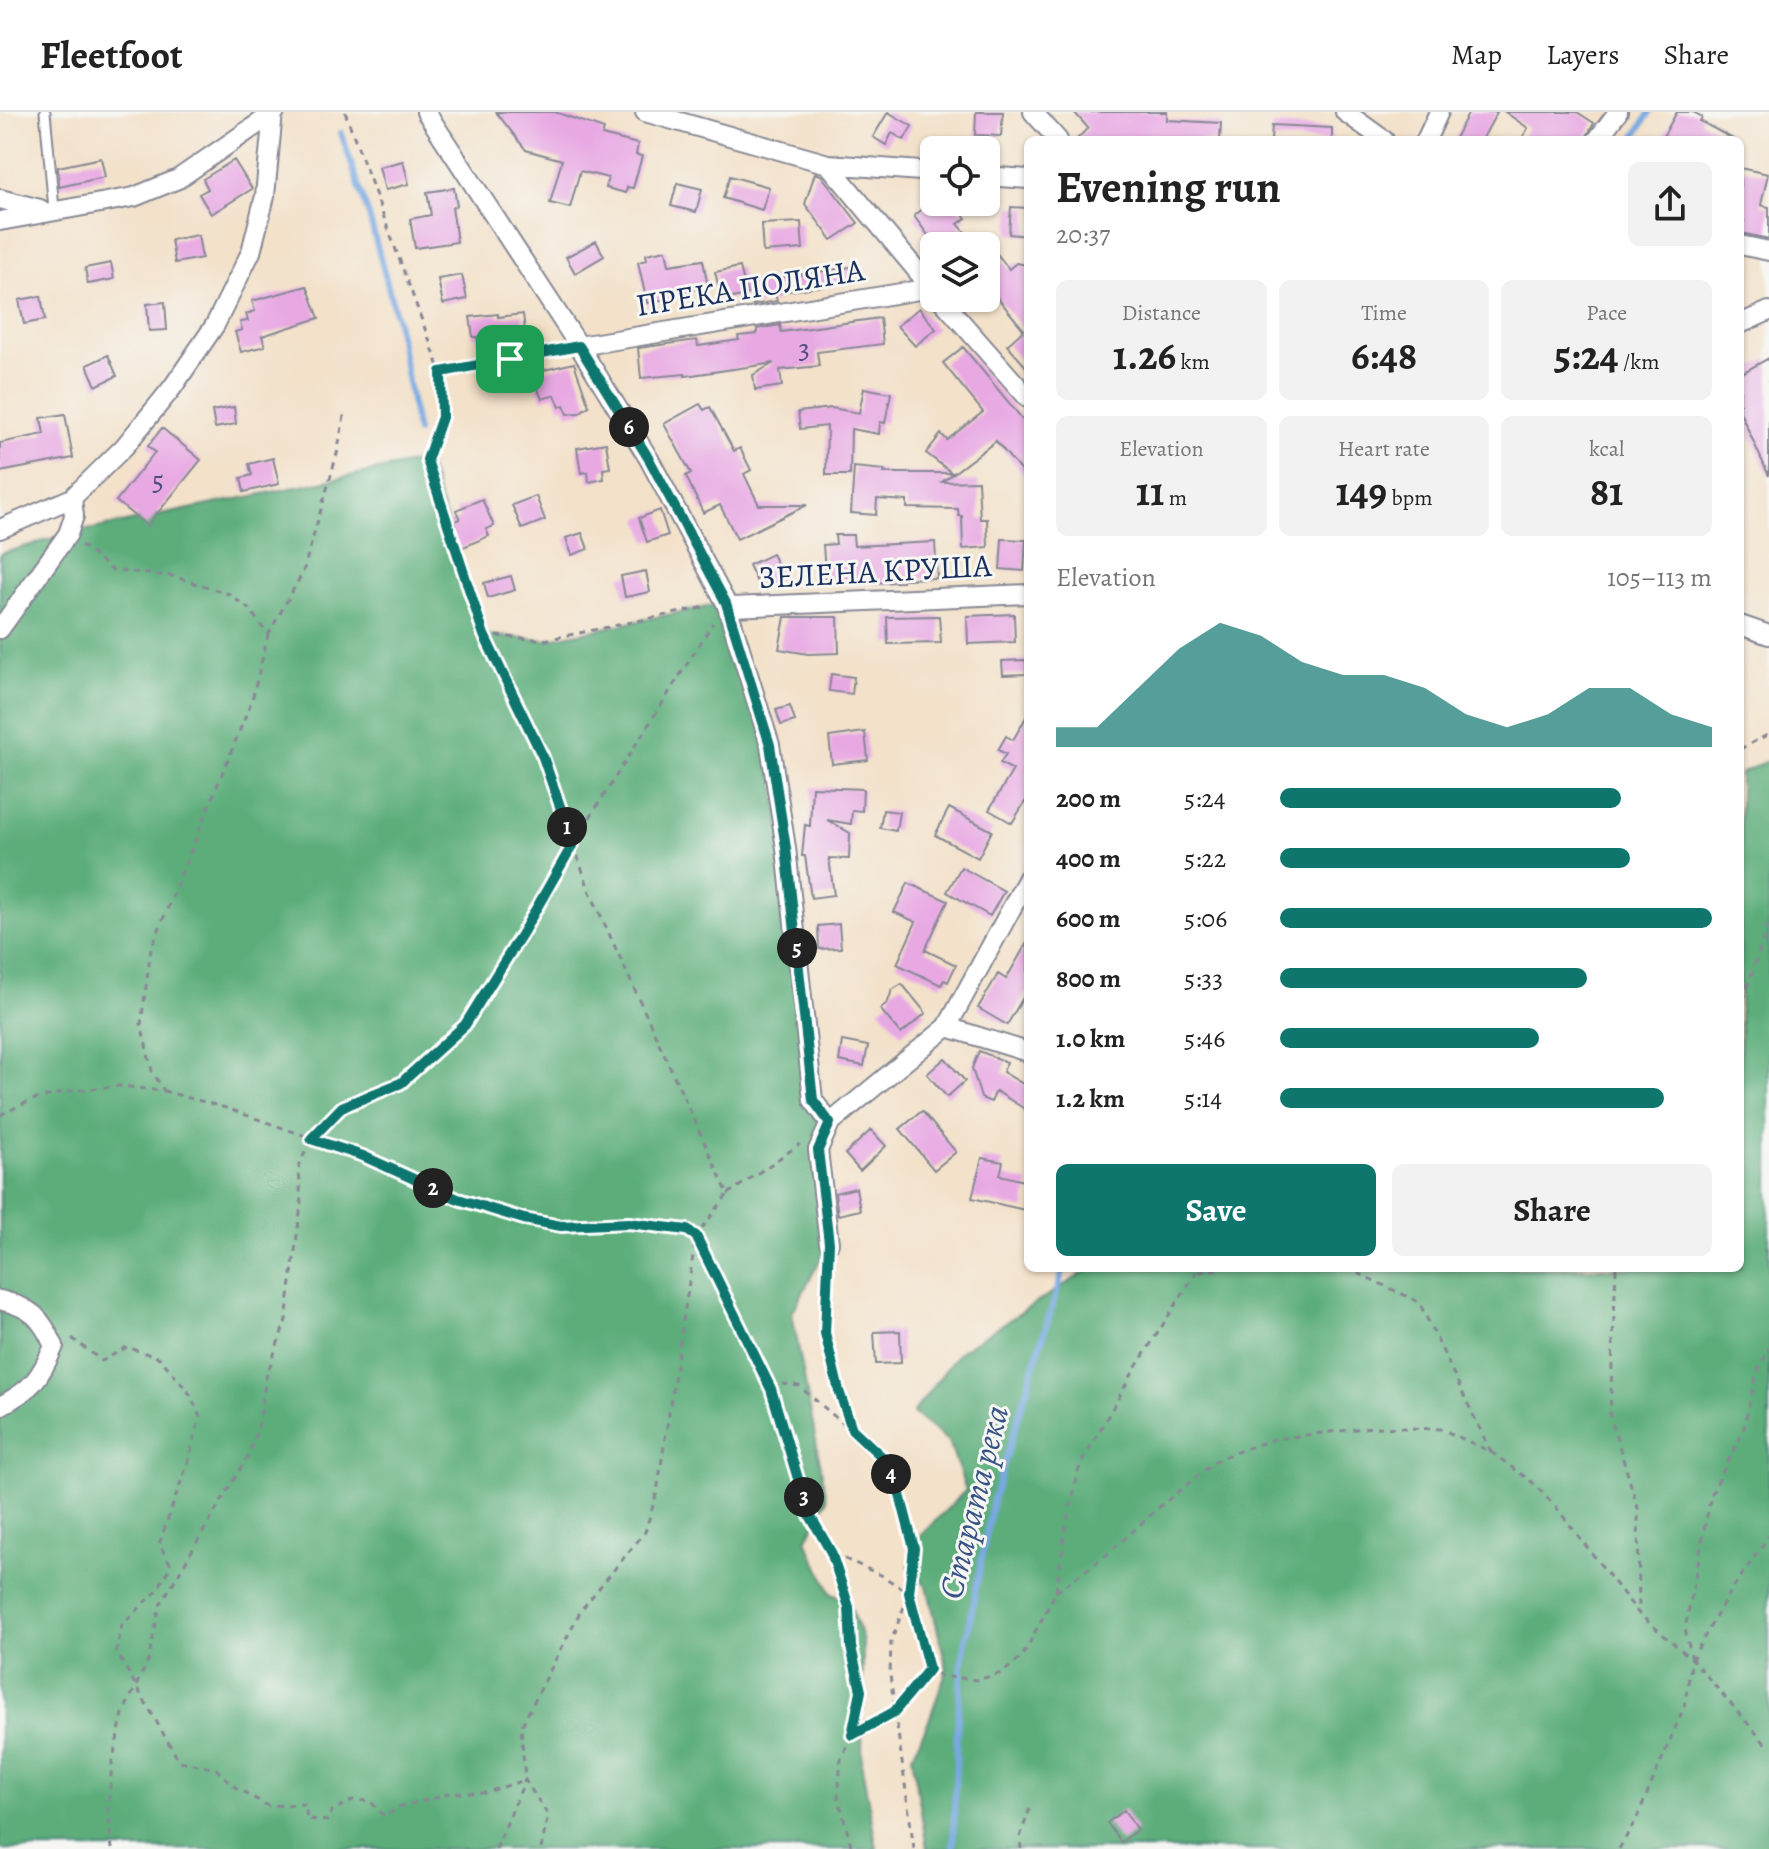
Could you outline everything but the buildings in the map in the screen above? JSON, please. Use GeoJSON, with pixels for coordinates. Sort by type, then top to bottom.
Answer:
{"type":"FeatureCollection","features":[{"type":"Feature","properties":{"kind":"street"},"geometry":{"type":"LineString","coordinates":[[0,221],[134,197],[178,179],[274,112]]}},
{"type":"Feature","properties":{"kind":"street"},"geometry":{"type":"LineString","coordinates":[[0,529],[72,498],[124,447],[172,388],[215,325],[251,252],[265,196],[274,112]]}},
{"type":"Feature","properties":{"kind":"street"},"geometry":{"type":"LineString","coordinates":[[426,112],[649,459],[726,603],[770,745],[786,848],[813,1100],[830,1123]]}},
{"type":"Feature","properties":{"kind":"street"},"geometry":{"type":"LineString","coordinates":[[645,112],[828,164],[920,171]]}},
{"type":"Feature","properties":{"kind":"street"},"geometry":{"type":"LineString","coordinates":[[1033,112],[1054,136]]}},
{"type":"Feature","properties":{"kind":"street"},"geometry":{"type":"LineString","coordinates":[[1345,112],[1378,136]]}},
{"type":"Feature","properties":{"kind":"street"},"geometry":{"type":"LineString","coordinates":[[1428,136],[1439,112]]}},
{"type":"Feature","properties":{"kind":"street"},"geometry":{"type":"LineString","coordinates":[[1600,136],[1618,112]]}},
{"type":"Feature","properties":{"kind":"street"},"geometry":{"type":"LineString","coordinates":[[828,164],[920,274]]}},
{"type":"Feature","properties":{"kind":"street"},"geometry":{"type":"LineString","coordinates":[[1000,177],[1024,179]]}},
{"type":"Feature","properties":{"kind":"street"},"geometry":{"type":"LineString","coordinates":[[0,199],[48,210]]}},
{"type":"Feature","properties":{"kind":"street"},"geometry":{"type":"LineString","coordinates":[[1744,246],[1769,251]]}},
{"type":"Feature","properties":{"kind":"street","name":"ПРЕКА ПОЛЯНА"},"geometry":{"type":"LineString","coordinates":[[579,346],[920,294]]}},
{"type":"Feature","properties":{"kind":"street"},"geometry":{"type":"LineString","coordinates":[[1744,322],[1769,311]]}},
{"type":"Feature","properties":{"kind":"street"},"geometry":{"type":"LineString","coordinates":[[953,312],[1024,393]]}},
{"type":"Feature","properties":{"kind":"street"},"geometry":{"type":"LineString","coordinates":[[0,629],[68,534],[74,516],[72,498]]}},
{"type":"Feature","properties":{"kind":"street","name":"ЗЕЛЕНА КРУША"},"geometry":{"type":"LineString","coordinates":[[726,603],[732,607],[1024,594]]}},
{"type":"Feature","properties":{"kind":"street"},"geometry":{"type":"LineString","coordinates":[[1744,626],[1769,635]]}},
{"type":"Feature","properties":{"kind":"street"},"geometry":{"type":"LineString","coordinates":[[829,1243],[818,1150],[830,1123],[947,1027],[1024,885]]}},
{"type":"Feature","properties":{"kind":"street"},"geometry":{"type":"LineString","coordinates":[[947,1027],[1024,1051]]}},
{"type":"Feature","properties":{"kind":"street"},"geometry":{"type":"LineString","coordinates":[[0,1300],[19,1304],[43,1322],[54,1346],[46,1366],[25,1393],[0,1406]]}},
{"type":"Feature","properties":{"kind":"lane"},"geometry":{"type":"LineString","coordinates":[[45,112],[48,210]]}},
{"type":"Feature","properties":{"kind":"path"},"geometry":{"type":"LineString","coordinates":[[345,112],[441,372],[442,417],[427,460],[484,635],[543,757],[602,919],[728,1194]]}},
{"type":"Feature","properties":{"kind":"path"},"geometry":{"type":"LineString","coordinates":[[441,372],[579,346]]}},
{"type":"Feature","properties":{"kind":"path"},"geometry":{"type":"LineString","coordinates":[[164,1091],[152,1071],[141,1024],[151,949],[252,700],[268,635],[303,572],[337,454],[345,411]]}},
{"type":"Feature","properties":{"kind":"path"},"geometry":{"type":"LineString","coordinates":[[68,534],[112,570],[172,576],[229,594],[250,610],[268,635]]}},
{"type":"Feature","properties":{"kind":"path"},"geometry":{"type":"LineString","coordinates":[[484,635],[545,640],[726,603]]}},
{"type":"Feature","properties":{"kind":"path"},"geometry":{"type":"LineString","coordinates":[[112,1849],[108,1810],[112,1763],[123,1713],[148,1661],[160,1605],[249,1454],[256,1434],[266,1377],[286,1320],[301,1205],[299,1166],[311,1139],[342,1107],[401,1083],[465,1025],[573,844],[726,603]]}},
{"type":"Feature","properties":{"kind":"path"},"geometry":{"type":"LineString","coordinates":[[1744,747],[1769,734]]}},
{"type":"Feature","properties":{"kind":"path"},"geometry":{"type":"LineString","coordinates":[[1744,998],[1769,920]]}},
{"type":"Feature","properties":{"kind":"path"},"geometry":{"type":"LineString","coordinates":[[0,1115],[32,1100],[70,1091],[120,1086],[164,1091],[226,1108],[363,1156],[458,1199],[524,1219],[561,1226],[629,1223],[687,1230],[696,1236],[771,1389],[808,1512],[831,1552],[849,1607],[851,1647],[861,1691],[852,1735],[841,1759],[838,1796],[852,1849]]}},
{"type":"Feature","properties":{"kind":"path"},"geometry":{"type":"LineString","coordinates":[[496,1849],[525,1780],[521,1727],[581,1610],[645,1532],[657,1492],[696,1236],[728,1194],[804,1141]]}},
{"type":"Feature","properties":{"kind":"path"},"geometry":{"type":"LineString","coordinates":[[829,1243],[825,1333],[852,1429]]}},
{"type":"Feature","properties":{"kind":"path"},"geometry":{"type":"LineString","coordinates":[[831,1552],[881,1575],[909,1593],[929,1669],[941,1676],[977,1680],[1002,1673],[1022,1657],[1056,1592],[1066,1525],[1080,1465],[1136,1367],[1197,1272]]}},
{"type":"Feature","properties":{"kind":"path"},"geometry":{"type":"LineString","coordinates":[[1355,1272],[1419,1302],[1491,1452]]}},
{"type":"Feature","properties":{"kind":"path"},"geometry":{"type":"LineString","coordinates":[[1616,1272],[1610,1416],[1638,1508],[1639,1614]]}},
{"type":"Feature","properties":{"kind":"path"},"geometry":{"type":"LineString","coordinates":[[43,1322],[78,1341],[102,1361],[127,1347],[160,1358],[190,1394],[200,1417],[188,1462],[159,1544],[171,1565],[156,1592],[122,1625],[116,1651],[179,1761],[216,1769],[235,1787],[268,1806],[305,1804],[307,1819],[328,1821],[332,1811],[353,1800],[370,1801],[385,1817],[398,1807],[448,1793],[484,1793],[525,1780]]}},
{"type":"Feature","properties":{"kind":"path"},"geometry":{"type":"LineString","coordinates":[[1692,1659],[1685,1629],[1711,1495],[1743,1432],[1757,1373],[1769,1348]]}},
{"type":"Feature","properties":{"kind":"path"},"geometry":{"type":"LineString","coordinates":[[771,1389],[784,1384],[799,1386],[881,1456],[898,1487],[914,1548],[909,1593],[891,1642],[890,1675],[914,1849]]}},
{"type":"Feature","properties":{"kind":"path"},"geometry":{"type":"LineString","coordinates":[[1056,1592],[1104,1557],[1220,1458],[1274,1439],[1372,1427],[1441,1429],[1491,1452],[1532,1482],[1555,1506],[1639,1614],[1692,1659],[1769,1748]]}},
{"type":"Feature","properties":{"kind":"path"},"geometry":{"type":"LineString","coordinates":[[1619,1849],[1637,1818],[1684,1707],[1692,1659],[1728,1595],[1769,1536]]}},
{"type":"Feature","properties":{"kind":"path"},"geometry":{"type":"LineString","coordinates":[[852,1735],[894,1712],[929,1669]]}},
{"type":"Feature","properties":{"kind":"path"},"geometry":{"type":"LineString","coordinates":[[525,1780],[548,1815],[541,1849]]}},
{"type":"Feature","properties":{"kind":"path"},"geometry":{"type":"LineString","coordinates":[[1021,1849],[1020,1837],[1030,1808]]}},
{"type":"Feature","properties":{"kind":"green space"},"geometry":{"type":"Polygon","coordinates":[[[427,460],[484,635],[545,640],[726,603],[770,745],[813,1099],[830,1123],[829,1243],[792,1313],[827,1500],[806,1540],[831,1594],[848,1599],[863,1641],[862,1767],[877,1849],[0,1849],[0,554],[68,534],[427,460]]]}},
{"type":"Feature","properties":{"kind":"green space"},"geometry":{"type":"Polygon","coordinates":[[[1769,760],[1769,1849],[927,1849],[912,1756],[928,1723],[947,1669],[927,1586],[909,1566],[919,1537],[966,1490],[949,1442],[913,1413],[959,1352],[1085,1272],[1744,1272],[1744,772],[1769,760]]]}},
{"type":"Feature","properties":{"kind":"waterway","name":"Старата река"},"geometry":{"type":"LineString","coordinates":[[1635,136],[1650,112]]}},
{"type":"Feature","properties":{"kind":"waterway"},"geometry":{"type":"LineString","coordinates":[[341,133],[369,216],[396,316],[417,432]]}},
{"type":"Feature","properties":{"kind":"waterway","name":"Старата река"},"geometry":{"type":"LineString","coordinates":[[953,1849],[962,1661],[993,1500],[1063,1272]]}},
{"type":"Feature","properties":{"kind":"route"},"geometry":{"type":"LineString","coordinates":[[579,346],[649,459],[726,603],[770,745],[786,848],[813,1100],[830,1123],[818,1150],[829,1243],[825,1333],[852,1429],[881,1456],[898,1487],[914,1548],[909,1593],[929,1669],[894,1712],[852,1735],[861,1691],[851,1647],[849,1607],[831,1552],[808,1512],[771,1389],[696,1236],[687,1230],[629,1223],[561,1226],[524,1219],[458,1199],[363,1156],[311,1139],[342,1107],[401,1083],[465,1025],[573,844],[543,757],[484,635],[427,460],[442,417],[441,372],[510,359],[579,346]]}}]}
